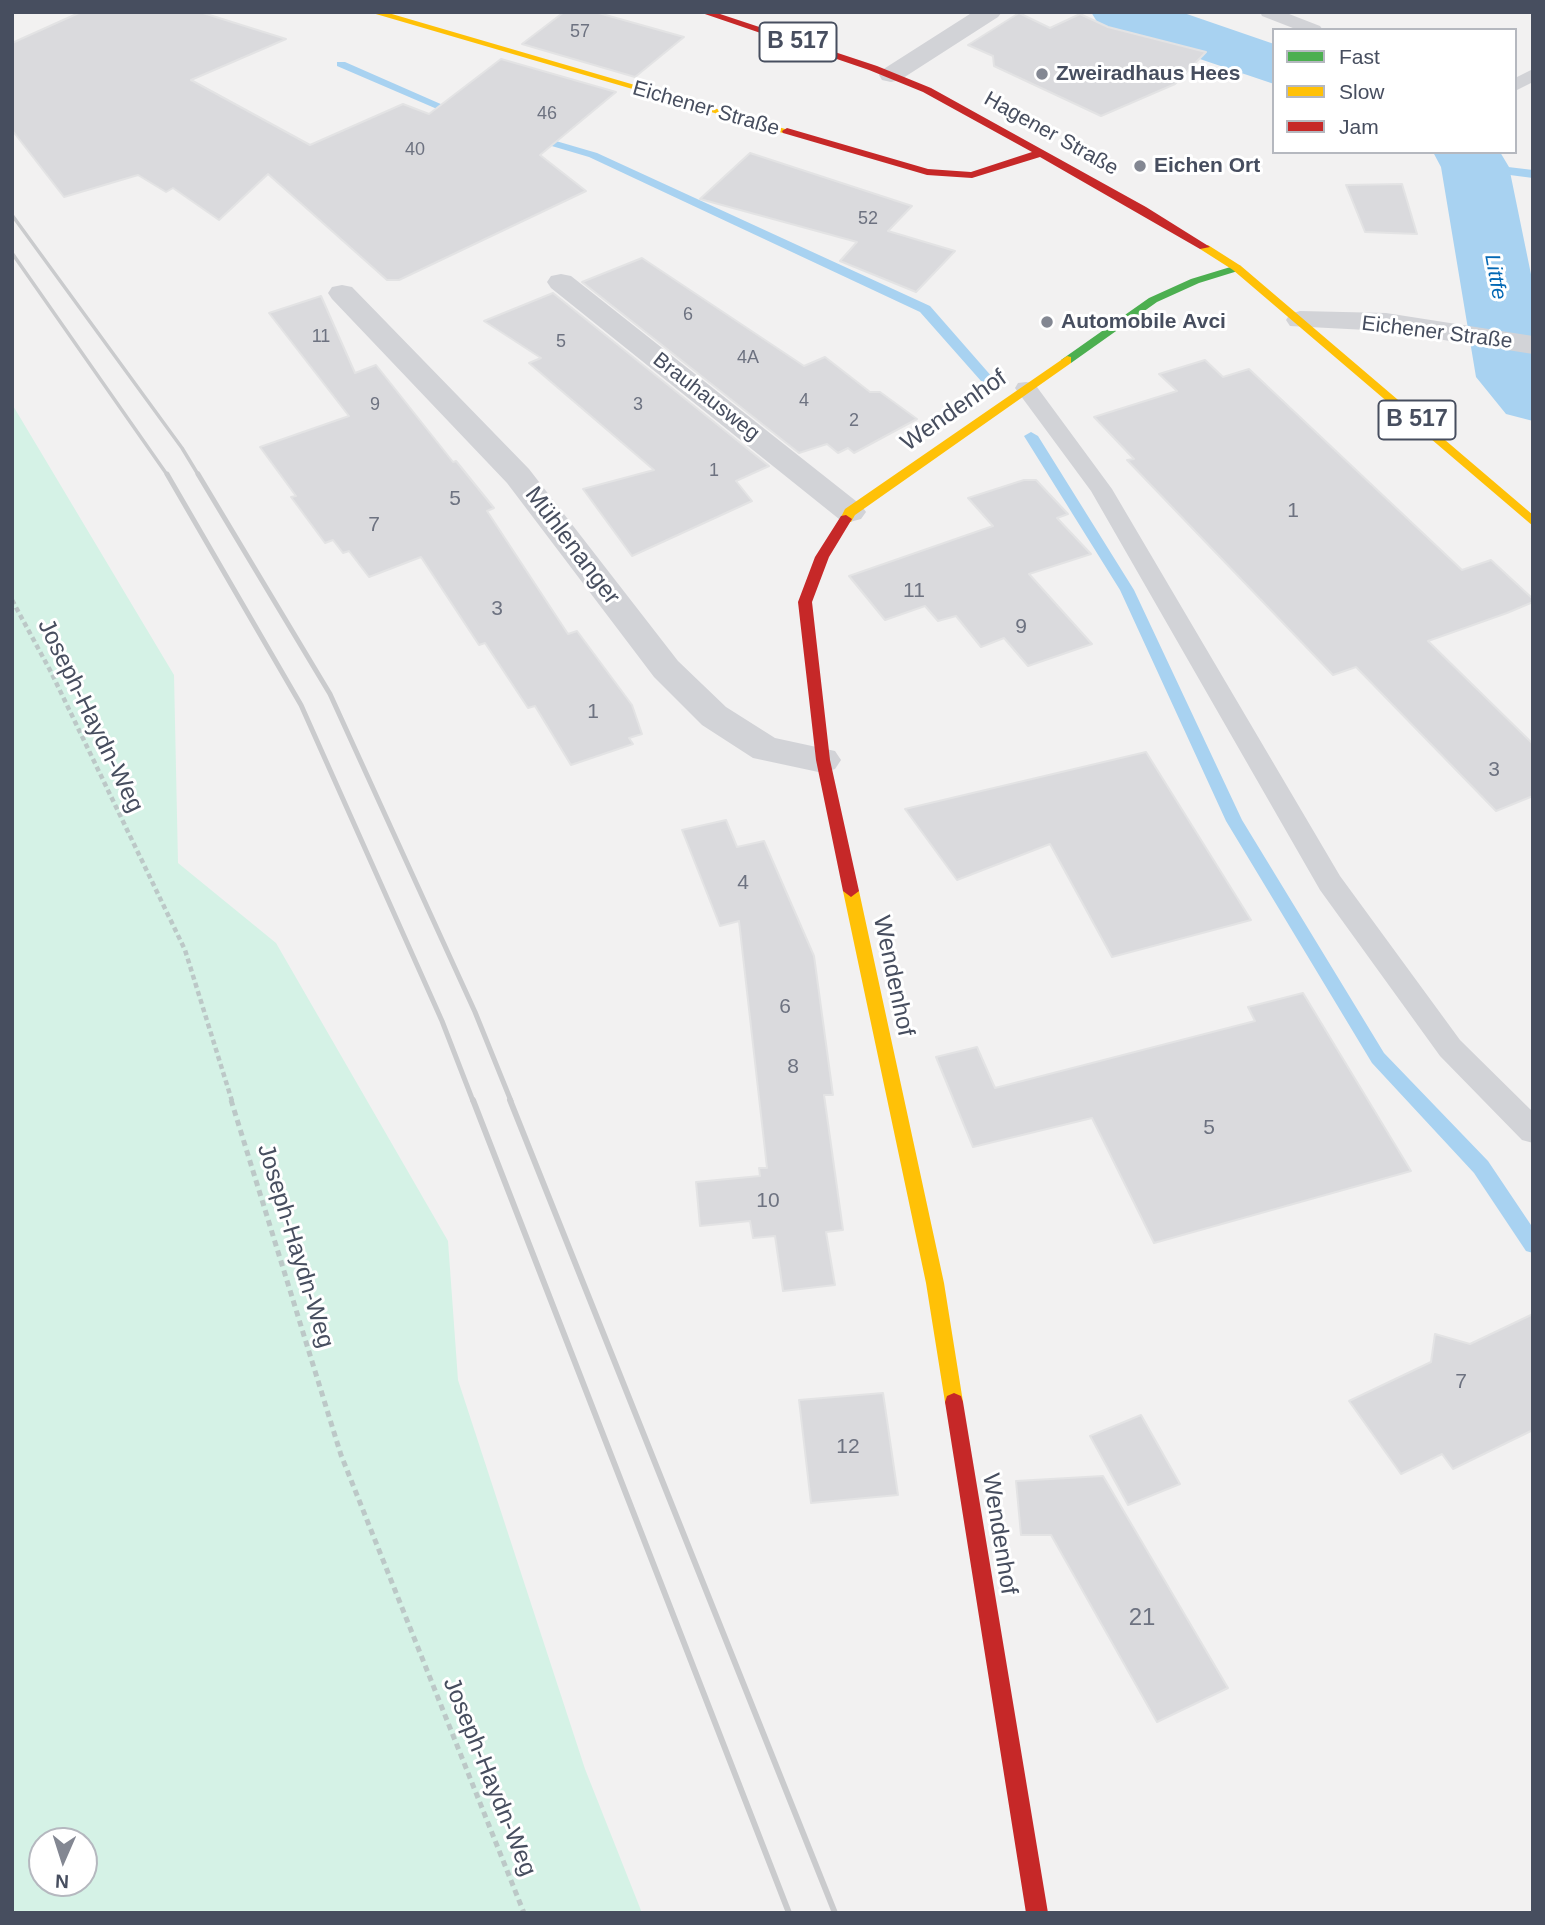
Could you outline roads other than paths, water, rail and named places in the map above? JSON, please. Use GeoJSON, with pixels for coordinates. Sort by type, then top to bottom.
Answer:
{"type":"FeatureCollection","features":[{"type":"Feature","properties":{"kind":"street","name":"Eichener Straße"},"geometry":{"type":"LineString","coordinates":[[374,12],[927,172],[972,174],[1040,153]]}},
{"type":"Feature","properties":{"kind":"street","name":"Hagener Straße"},"geometry":{"type":"LineString","coordinates":[[704,12],[891,75],[974,115],[1142,209],[1237,268],[1533,522]]}},
{"type":"Feature","properties":{"kind":"street"},"geometry":{"type":"LineString","coordinates":[[891,75],[990,12]]}},
{"type":"Feature","properties":{"kind":"street","name":"Wendenhof"},"geometry":{"type":"LineString","coordinates":[[1037,1913],[935,1283],[823,760],[805,603],[822,557],[850,512],[1153,300],[1195,281],[1237,268]]}},
{"type":"Feature","properties":{"kind":"street","name":"Brauhausweg"},"geometry":{"type":"LineString","coordinates":[[561,282],[850,512]]}},
{"type":"Feature","properties":{"kind":"street","name":"Mühlenanger"},"geometry":{"type":"LineString","coordinates":[[342,293],[518,477],[666,670],[714,716],[765,749],[823,760]]}},
{"type":"Feature","properties":{"kind":"street","name":"Eichener Straße"},"geometry":{"type":"LineString","coordinates":[[1300,320],[1386,322],[1533,345]]}},
{"type":"Feature","properties":{"kind":"lane"},"geometry":{"type":"LineString","coordinates":[[1268,12],[1309,28]]}},
{"type":"Feature","properties":{"kind":"lane"},"geometry":{"type":"LineString","coordinates":[[1517,85],[1533,74]]}},
{"type":"Feature","properties":{"kind":"lane"},"geometry":{"type":"LineString","coordinates":[[1026,388],[1101,489],[1330,883],[1450,1048],[1533,1131]]}},
{"type":"Feature","properties":{"kind":"waterway","name":"Littfe"},"geometry":{"type":"LineString","coordinates":[[1121,12],[1272,64]]}},
{"type":"Feature","properties":{"kind":"waterway"},"geometry":{"type":"LineString","coordinates":[[341,64],[462,116]]}},
{"type":"Feature","properties":{"kind":"waterway"},"geometry":{"type":"LineString","coordinates":[[532,137],[593,155],[925,309],[986,378]]}},
{"type":"Feature","properties":{"kind":"waterway","name":"Littfe"},"geometry":{"type":"LineString","coordinates":[[1467,154],[1475,167],[1514,377],[1533,398]]}},
{"type":"Feature","properties":{"kind":"waterway"},"geometry":{"type":"LineString","coordinates":[[1475,167],[1533,174]]}},
{"type":"Feature","properties":{"kind":"waterway"},"geometry":{"type":"LineString","coordinates":[[1031,436],[1127,590],[1234,821],[1378,1058],[1481,1167],[1533,1245]]}},
{"type":"Feature","properties":{"kind":"railway"},"geometry":{"type":"LineString","coordinates":[[12,215],[182,448],[199,476]]}},
{"type":"Feature","properties":{"kind":"railway"},"geometry":{"type":"LineString","coordinates":[[12,253],[168,476]]}},
{"type":"Feature","properties":{"kind":"railway"},"geometry":{"type":"LineString","coordinates":[[167,474],[301,705],[442,1021],[473,1101]]}},
{"type":"Feature","properties":{"kind":"railway"},"geometry":{"type":"LineString","coordinates":[[198,474],[330,694],[475,1012],[511,1101]]}},
{"type":"Feature","properties":{"kind":"railway"},"geometry":{"type":"LineString","coordinates":[[473,1100],[789,1913]]}},
{"type":"Feature","properties":{"kind":"railway"},"geometry":{"type":"LineString","coordinates":[[510,1100],[835,1913]]}},
{"type":"Feature","properties":{"kind":"place","name":"Zweiradhaus Hees"},"geometry":{"type":"Point","coordinates":[1042,74]}},
{"type":"Feature","properties":{"kind":"place","name":"Eichen Ort"},"geometry":{"type":"Point","coordinates":[1140,166]}},
{"type":"Feature","properties":{"kind":"place","name":"Automobile Avci"},"geometry":{"type":"Point","coordinates":[1047,322]}}]}
